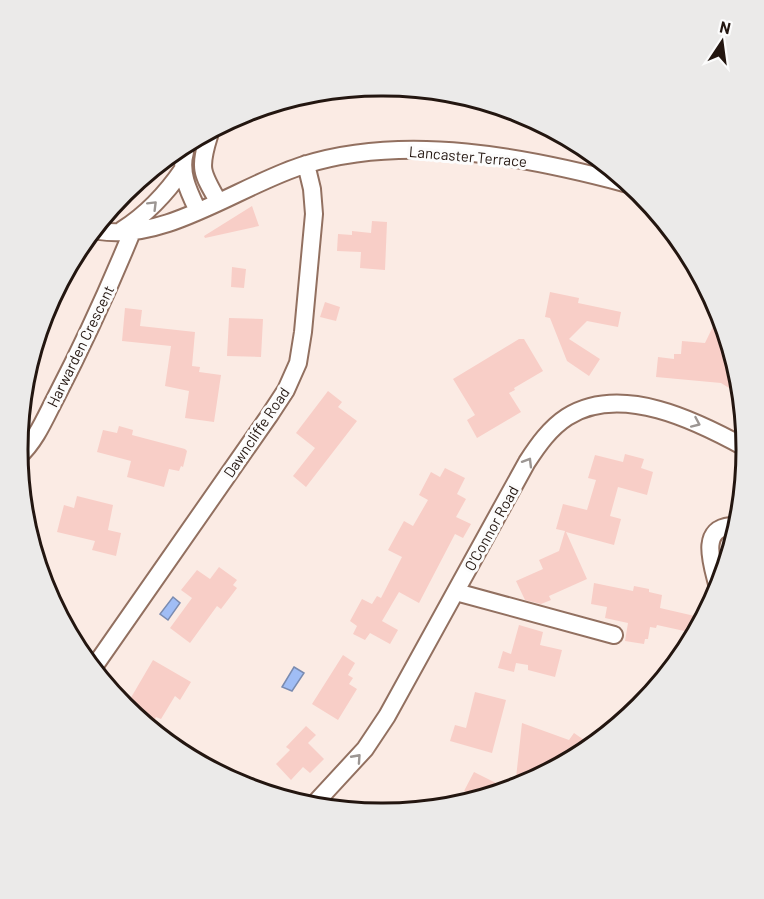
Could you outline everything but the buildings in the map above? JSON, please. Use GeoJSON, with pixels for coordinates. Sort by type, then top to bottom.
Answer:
{"type":"FeatureCollection","features":[{"type":"Feature","properties":{"kind":"street"},"geometry":{"type":"LineString","coordinates":[[208,142],[202,165],[204,175],[218,201]]}},
{"type":"Feature","properties":{"kind":"street","name":"Lancaster Terrace"},"geometry":{"type":"LineString","coordinates":[[306,164],[377,152],[429,150],[523,160],[609,179]]}},
{"type":"Feature","properties":{"kind":"street"},"geometry":{"type":"LineString","coordinates":[[184,157],[183,170],[186,186],[198,211]]}},
{"type":"Feature","properties":{"kind":"street"},"geometry":{"type":"LineString","coordinates":[[104,231],[124,232],[170,222],[284,171],[306,164]]}},
{"type":"Feature","properties":{"kind":"street","name":"Dawncliffe Road"},"geometry":{"type":"LineString","coordinates":[[99,660],[269,416],[286,390],[298,363],[314,214],[312,189],[306,164]]}},
{"type":"Feature","properties":{"kind":"street"},"geometry":{"type":"LineString","coordinates":[[124,232],[147,212],[183,170]]}},
{"type":"Feature","properties":{"kind":"street","name":"Harwarden Crescent"},"geometry":{"type":"LineString","coordinates":[[28,444],[40,428],[108,291],[124,232]]}},
{"type":"Feature","properties":{"kind":"street","name":"O'Connor Road"},"geometry":{"type":"LineString","coordinates":[[320,797],[365,749],[376,733],[541,440],[567,417],[597,405],[640,406],[659,409],[686,418],[736,443]]}},
{"type":"Feature","properties":{"kind":"street"},"geometry":{"type":"LineString","coordinates":[[714,571],[711,540],[714,531],[727,526]]}},
{"type":"Feature","properties":{"kind":"street"},"geometry":{"type":"LineString","coordinates":[[456,591],[615,635]]}},
{"type":"Feature","properties":{"kind":"water"},"geometry":{"type":"Polygon","coordinates":[[[173,597],[180,603],[168,620],[160,614],[173,597]]]}},
{"type":"Feature","properties":{"kind":"water"},"geometry":{"type":"Polygon","coordinates":[[[294,667],[304,673],[292,691],[282,687],[294,667]]]}}]}
